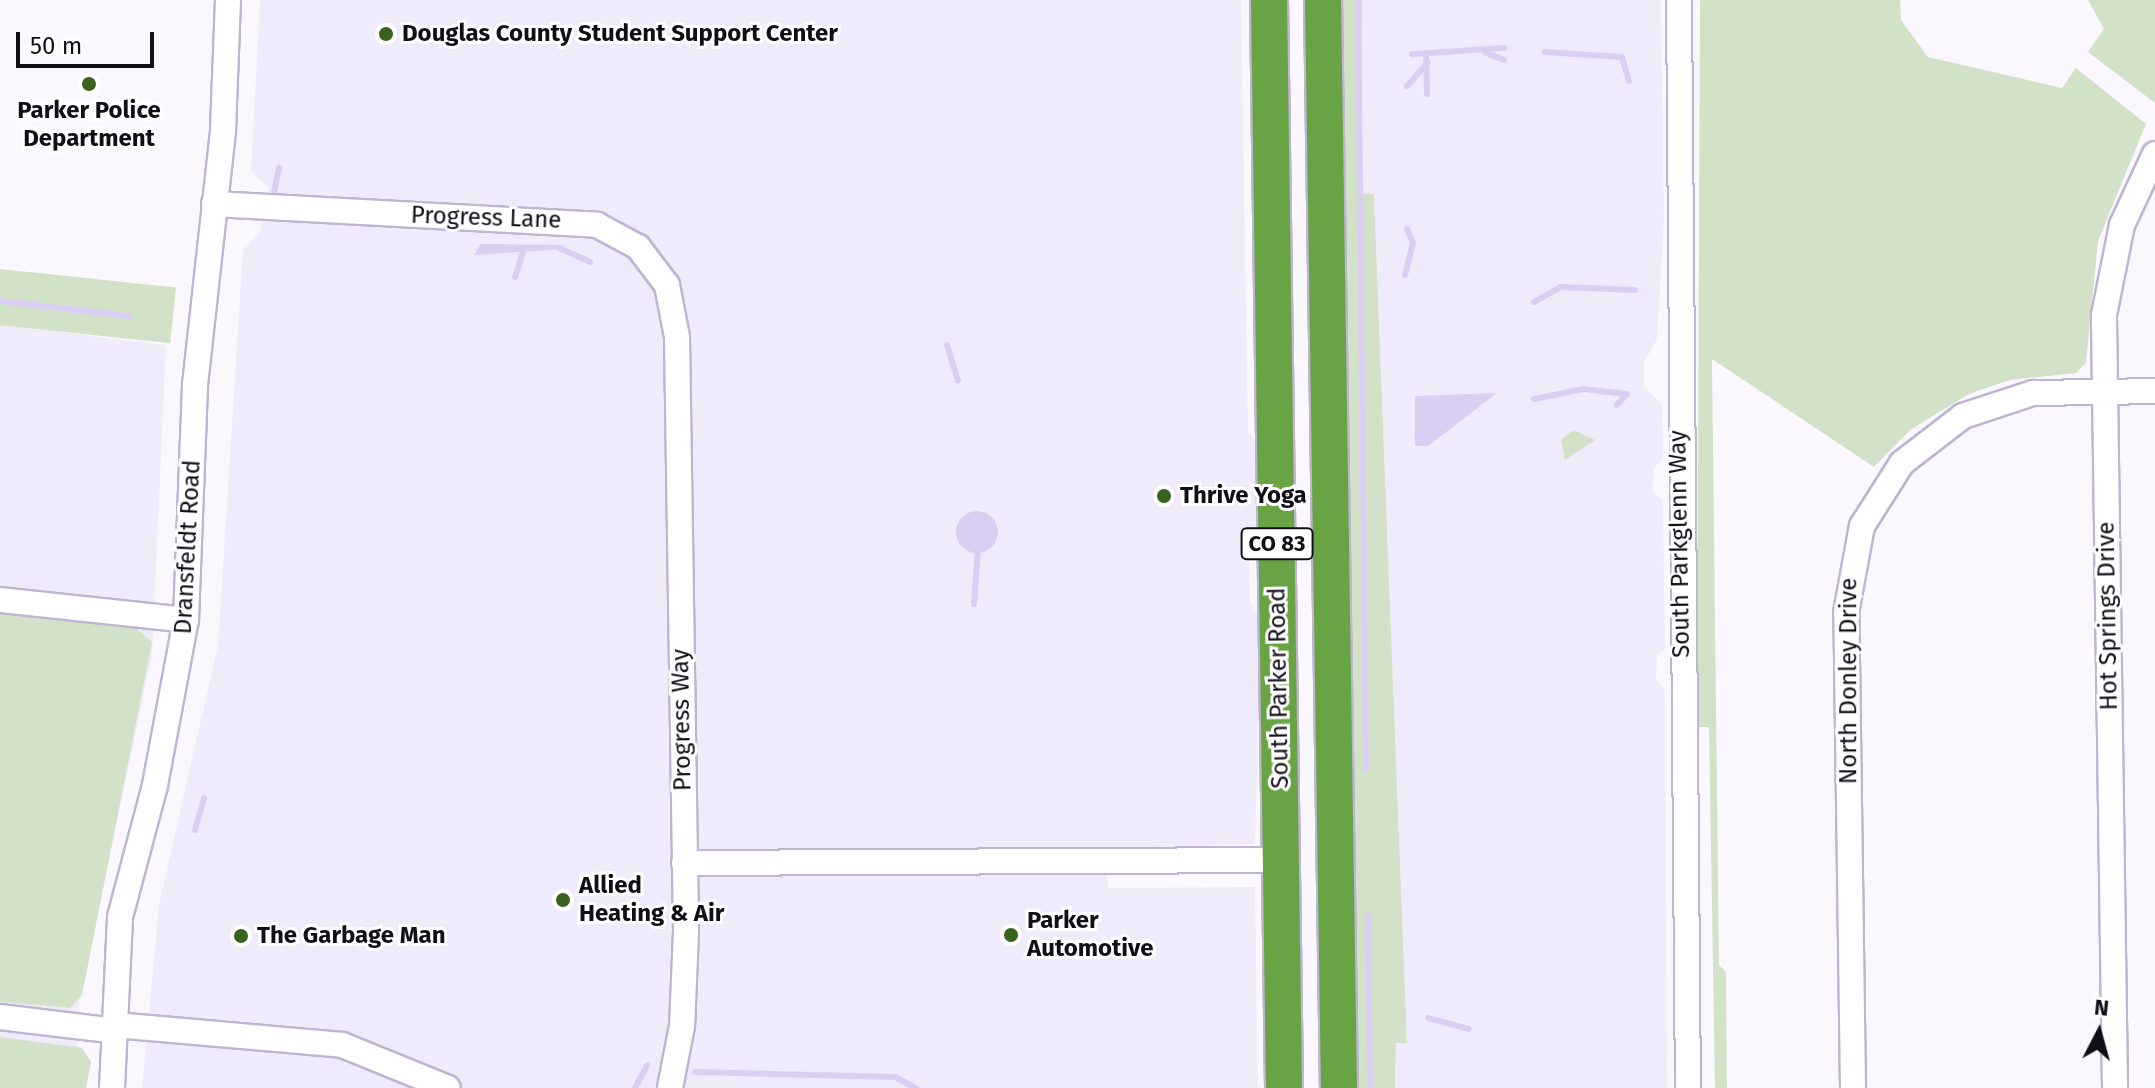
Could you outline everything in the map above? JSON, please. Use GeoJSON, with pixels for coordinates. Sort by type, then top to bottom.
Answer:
{"type":"FeatureCollection","features":[{"type":"Feature","properties":{"kind":"highway","name":"South Parker Road"},"geometry":{"type":"LineString","coordinates":[[1269,0],[1284,1088]]}},
{"type":"Feature","properties":{"kind":"highway","name":"CO 83"},"geometry":{"type":"LineString","coordinates":[[1323,0],[1339,1088]]}},
{"type":"Feature","properties":{"kind":"street","name":"Dransfeldt Road"},"geometry":{"type":"LineString","coordinates":[[112,1088],[120,917],[155,785],[186,620],[195,385],[214,204],[228,0]]}},
{"type":"Feature","properties":{"kind":"street","name":"South Parkglenn Way"},"geometry":{"type":"LineString","coordinates":[[1679,0],[1688,1088]]}},
{"type":"Feature","properties":{"kind":"street","name":"Hot Springs Drive"},"geometry":{"type":"LineString","coordinates":[[2115,1088],[2105,391],[2113,259],[2155,154]]}},
{"type":"Feature","properties":{"kind":"street","name":"Progress Lane"},"geometry":{"type":"LineString","coordinates":[[214,204],[610,229],[661,275],[674,311],[677,351]]}},
{"type":"Feature","properties":{"kind":"street","name":"Progress Way"},"geometry":{"type":"LineString","coordinates":[[670,1088],[684,1004],[677,351]]}},
{"type":"Feature","properties":{"kind":"street","name":"North Donley Drive"},"geometry":{"type":"LineString","coordinates":[[1853,1088],[1846,613],[1855,542],[1889,479],[1945,426],[2011,398],[2105,391],[2155,391]]}},
{"type":"Feature","properties":{"kind":"street"},"geometry":{"type":"LineString","coordinates":[[0,600],[186,620]]}},
{"type":"Feature","properties":{"kind":"street"},"geometry":{"type":"LineString","coordinates":[[684,863],[1280,860]]}},
{"type":"Feature","properties":{"kind":"street"},"geometry":{"type":"LineString","coordinates":[[0,1017],[342,1045],[448,1088]]}},
{"type":"Feature","properties":{"kind":"shaded area"},"geometry":{"type":"Polygon","coordinates":[[[260,0],[1241,0],[1248,433],[1259,444],[1260,540],[1249,555],[1250,603],[1261,618],[1255,844],[947,853],[916,876],[1107,872],[1108,888],[1255,887],[1258,1088],[142,1088],[159,904],[218,645],[243,250],[260,232],[269,189],[251,171],[260,0]]]}},
{"type":"Feature","properties":{"kind":"shaded area"},"geometry":{"type":"Polygon","coordinates":[[[1362,0],[1661,0],[1664,221],[1657,339],[1644,363],[1644,388],[1662,403],[1663,459],[1654,468],[1653,493],[1663,500],[1665,650],[1657,655],[1656,679],[1665,690],[1667,1088],[1395,1088],[1396,1043],[1407,1042],[1374,195],[1359,194],[1362,0]]]}},
{"type":"Feature","properties":{"kind":"shaded area"},"geometry":{"type":"Polygon","coordinates":[[[481,244],[563,245],[565,249],[474,255],[481,244]]]}},
{"type":"Feature","properties":{"kind":"shaded area"},"geometry":{"type":"Polygon","coordinates":[[[0,325],[166,345],[152,655],[79,1003],[78,1045],[91,1062],[86,1088],[0,1088],[0,325]]]}},
{"type":"Feature","properties":{"kind":"shaded area"},"geometry":{"type":"Polygon","coordinates":[[[1497,393],[1428,446],[1415,446],[1415,396],[1497,393]]]}},
{"type":"Feature","properties":{"kind":"shaded area"},"geometry":{"type":"Polygon","coordinates":[[[977,511],[991,518],[998,532],[991,546],[977,553],[963,546],[956,532],[963,518],[977,511]]]}},
{"type":"Feature","properties":{"kind":"green space"},"geometry":{"type":"Polygon","coordinates":[[[1341,0],[1362,0],[1359,193],[1374,194],[1407,1043],[1396,1043],[1395,1088],[1357,1088],[1341,0]]]}},
{"type":"Feature","properties":{"kind":"green space"},"geometry":{"type":"Polygon","coordinates":[[[1700,0],[1900,0],[1901,20],[1928,57],[2062,88],[2076,68],[2146,124],[2098,241],[2086,363],[2076,373],[2010,380],[1969,394],[1910,430],[1874,467],[1712,359],[1719,965],[1726,972],[1727,1088],[1715,1088],[1709,727],[1698,727],[1697,705],[1700,0]]]}},
{"type":"Feature","properties":{"kind":"green space"},"geometry":{"type":"Polygon","coordinates":[[[2088,0],[2155,0],[2155,103],[2088,52],[2104,29],[2088,0]]]}},
{"type":"Feature","properties":{"kind":"green space"},"geometry":{"type":"Polygon","coordinates":[[[0,269],[176,288],[170,343],[0,325],[0,269]]]}},
{"type":"Feature","properties":{"kind":"green space"},"geometry":{"type":"Polygon","coordinates":[[[1573,430],[1595,440],[1565,460],[1561,440],[1573,430]]]}},
{"type":"Feature","properties":{"kind":"green space"},"geometry":{"type":"Polygon","coordinates":[[[0,613],[136,628],[152,642],[82,995],[70,1008],[0,1002],[0,613]]]}},
{"type":"Feature","properties":{"kind":"green space"},"geometry":{"type":"Polygon","coordinates":[[[0,1037],[82,1048],[91,1062],[86,1088],[0,1088],[0,1037]]]}},
{"type":"Feature","properties":{"kind":"waterway"},"geometry":{"type":"LineString","coordinates":[[1358,0],[1366,768]]}},
{"type":"Feature","properties":{"kind":"waterway"},"geometry":{"type":"LineString","coordinates":[[1412,54],[1504,48]]}},
{"type":"Feature","properties":{"kind":"waterway"},"geometry":{"type":"LineString","coordinates":[[1545,52],[1622,57],[1629,81]]}},
{"type":"Feature","properties":{"kind":"waterway"},"geometry":{"type":"LineString","coordinates":[[1426,53],[1427,94]]}},
{"type":"Feature","properties":{"kind":"waterway"},"geometry":{"type":"LineString","coordinates":[[1486,53],[1504,60]]}},
{"type":"Feature","properties":{"kind":"waterway"},"geometry":{"type":"LineString","coordinates":[[1407,86],[1428,63]]}},
{"type":"Feature","properties":{"kind":"waterway"},"geometry":{"type":"LineString","coordinates":[[274,192],[279,168]]}},
{"type":"Feature","properties":{"kind":"waterway"},"geometry":{"type":"LineString","coordinates":[[1405,275],[1413,243],[1407,229]]}},
{"type":"Feature","properties":{"kind":"waterway"},"geometry":{"type":"LineString","coordinates":[[559,248],[590,262]]}},
{"type":"Feature","properties":{"kind":"waterway"},"geometry":{"type":"LineString","coordinates":[[515,277],[524,250]]}},
{"type":"Feature","properties":{"kind":"waterway"},"geometry":{"type":"LineString","coordinates":[[1534,302],[1561,287],[1635,290]]}},
{"type":"Feature","properties":{"kind":"waterway"},"geometry":{"type":"LineString","coordinates":[[0,301],[129,316]]}},
{"type":"Feature","properties":{"kind":"waterway"},"geometry":{"type":"LineString","coordinates":[[947,345],[958,380]]}},
{"type":"Feature","properties":{"kind":"waterway"},"geometry":{"type":"LineString","coordinates":[[1534,399],[1583,389],[1627,394]]}},
{"type":"Feature","properties":{"kind":"waterway"},"geometry":{"type":"LineString","coordinates":[[1617,405],[1627,394]]}},
{"type":"Feature","properties":{"kind":"waterway"},"geometry":{"type":"LineString","coordinates":[[974,604],[978,549]]}},
{"type":"Feature","properties":{"kind":"waterway"},"geometry":{"type":"LineString","coordinates":[[195,830],[204,798]]}},
{"type":"Feature","properties":{"kind":"waterway"},"geometry":{"type":"LineString","coordinates":[[1368,915],[1370,1088]]}},
{"type":"Feature","properties":{"kind":"waterway"},"geometry":{"type":"LineString","coordinates":[[1428,1018],[1469,1029]]}},
{"type":"Feature","properties":{"kind":"waterway"},"geometry":{"type":"LineString","coordinates":[[635,1088],[647,1065]]}},
{"type":"Feature","properties":{"kind":"waterway"},"geometry":{"type":"LineString","coordinates":[[695,1072],[895,1077],[916,1088]]}},
{"type":"Feature","properties":{"kind":"place","name":"Douglas County Student Support Center"},"geometry":{"type":"Point","coordinates":[386,34]}},
{"type":"Feature","properties":{"kind":"place","name":"Parker Police Department"},"geometry":{"type":"Point","coordinates":[89,84]}},
{"type":"Feature","properties":{"kind":"place","name":"Thrive Yoga"},"geometry":{"type":"Point","coordinates":[1164,496]}},
{"type":"Feature","properties":{"kind":"place","name":"Allied Heating & Air"},"geometry":{"type":"Point","coordinates":[563,900]}},
{"type":"Feature","properties":{"kind":"place","name":"Parker Automotive"},"geometry":{"type":"Point","coordinates":[1011,935]}},
{"type":"Feature","properties":{"kind":"place","name":"The Garbage Man"},"geometry":{"type":"Point","coordinates":[241,936]}}]}
